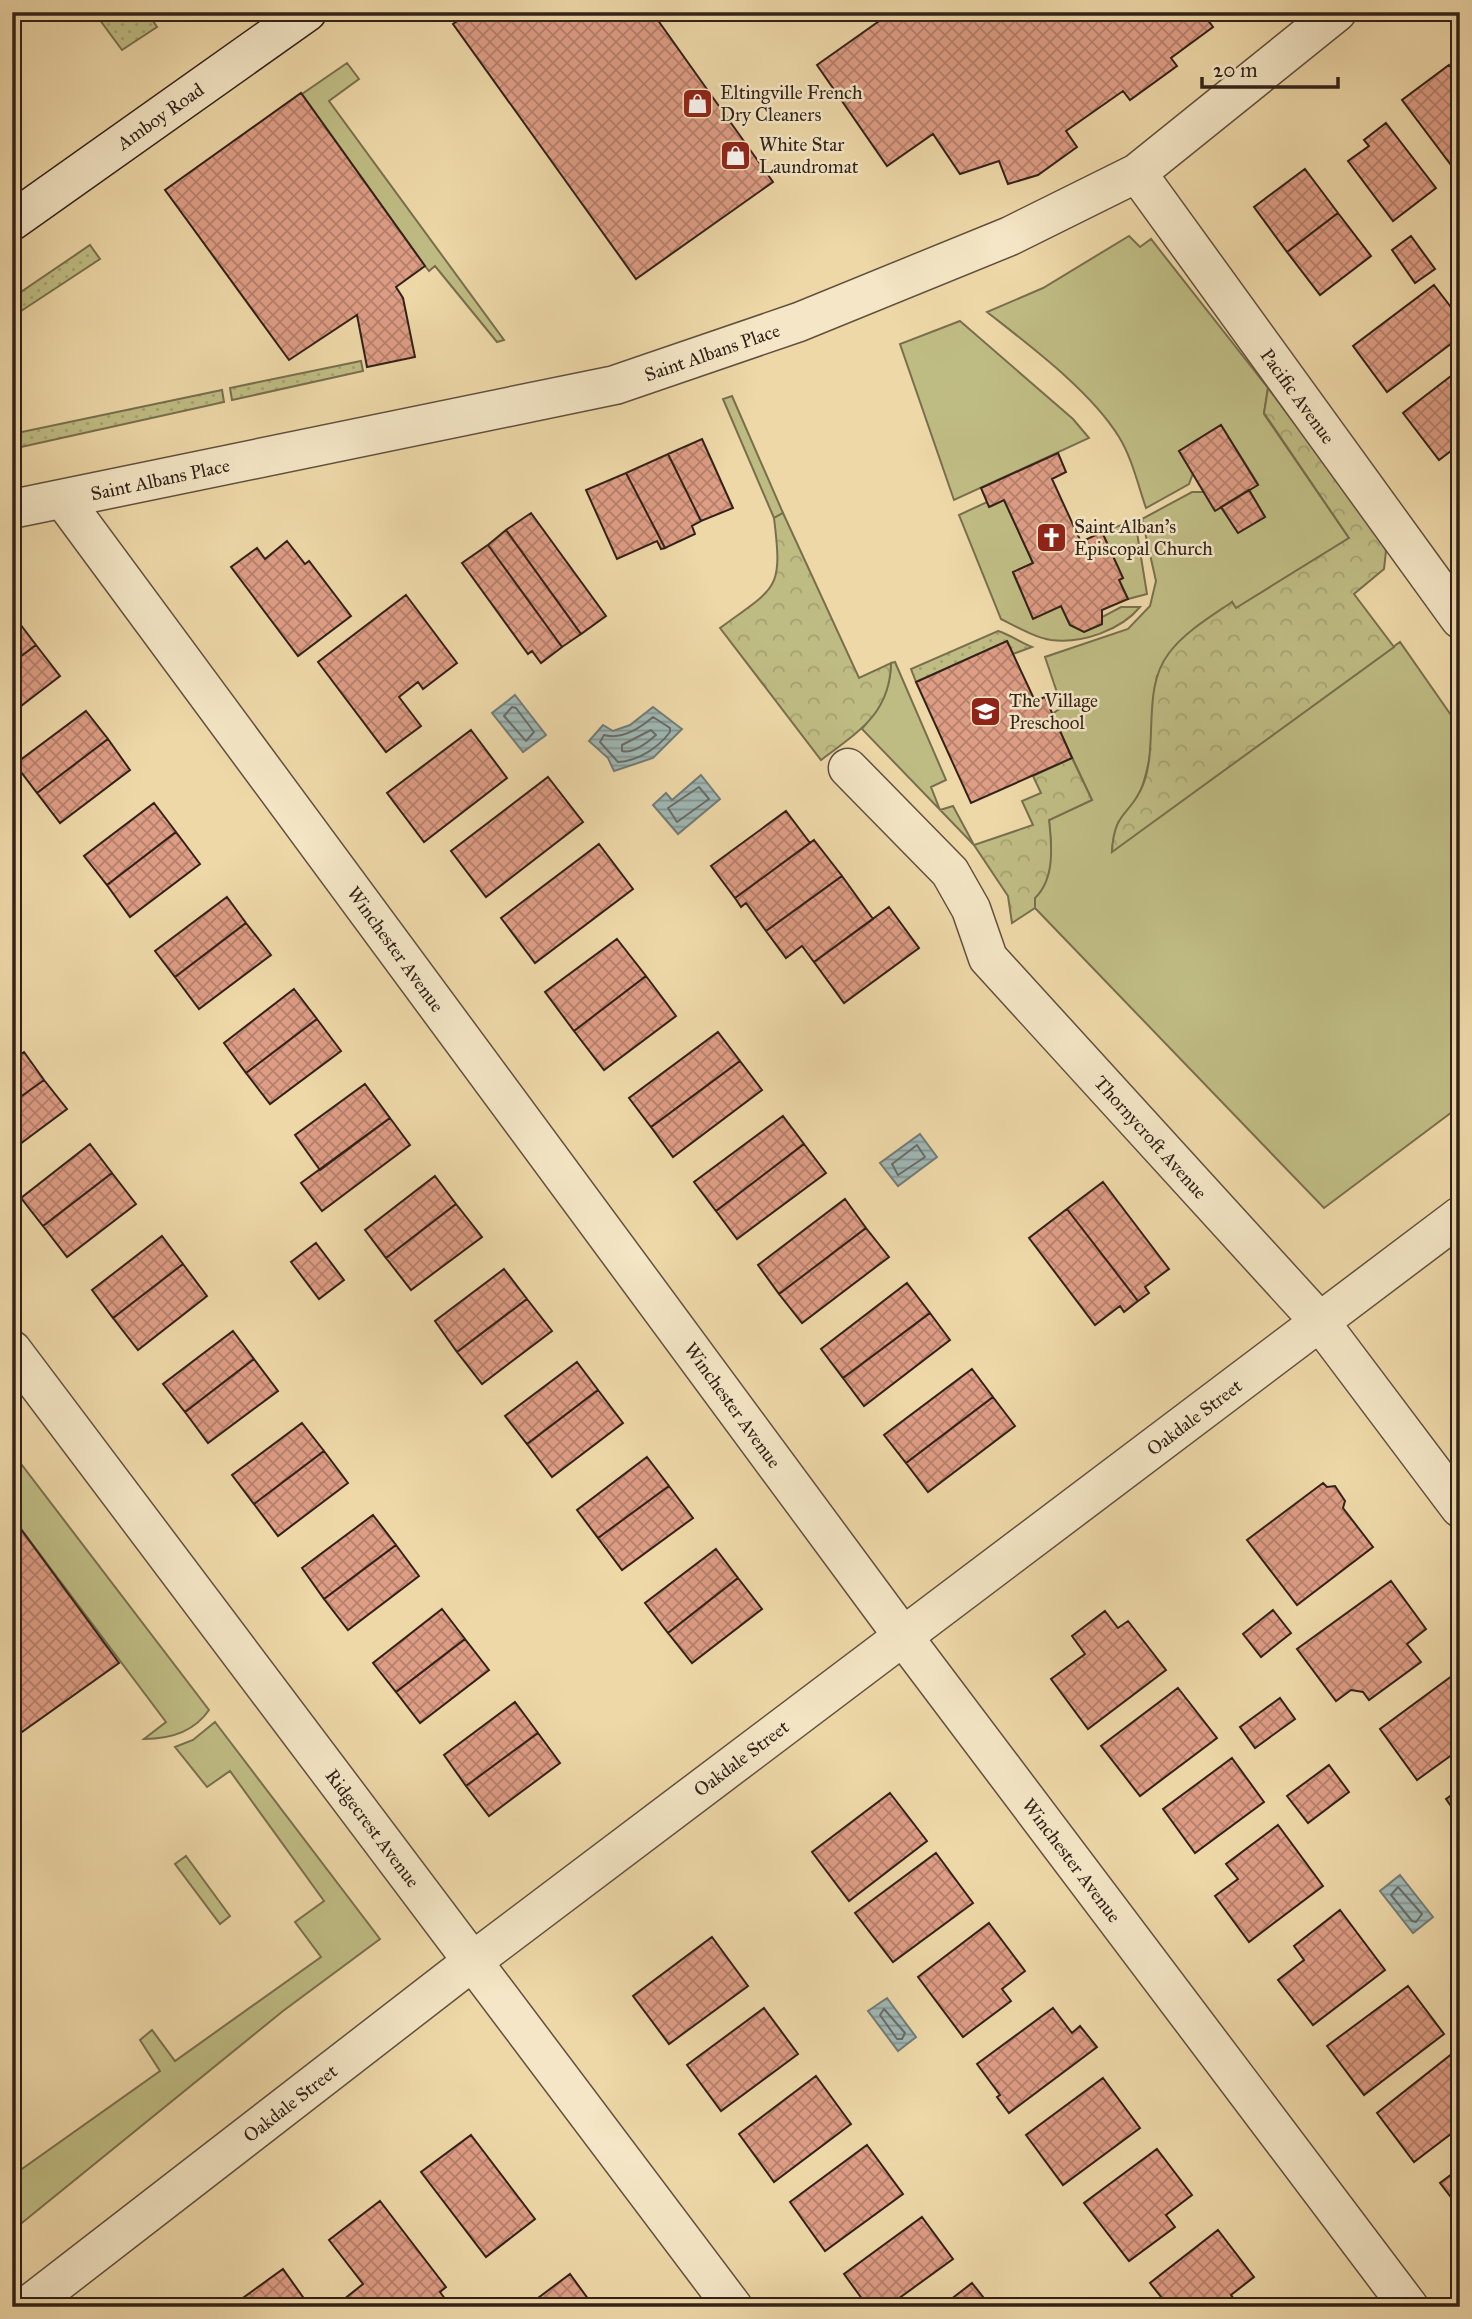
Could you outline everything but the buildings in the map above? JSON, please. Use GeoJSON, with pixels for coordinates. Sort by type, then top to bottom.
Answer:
{"type":"FeatureCollection","features":[{"type":"Feature","properties":{"kind":"street","name":"Amboy Road"},"geometry":{"type":"LineString","coordinates":[[12,221],[307,12]]}},
{"type":"Feature","properties":{"kind":"street","name":"Saint Albans Place"},"geometry":{"type":"LineString","coordinates":[[12,509],[628,381],[787,327],[1010,236],[1137,173],[1337,12]]}},
{"type":"Feature","properties":{"kind":"street","name":"Pacific Avenue"},"geometry":{"type":"LineString","coordinates":[[1137,173],[1460,618]]}},
{"type":"Feature","properties":{"kind":"street","name":"Winchester Avenue"},"geometry":{"type":"LineString","coordinates":[[63,499],[902,1635],[1409,2307]]}},
{"type":"Feature","properties":{"kind":"street","name":"Thornycroft Avenue"},"geometry":{"type":"LineString","coordinates":[[848,768],[950,872],[971,909],[988,958],[1320,1322],[1460,1508]]}},
{"type":"Feature","properties":{"kind":"street","name":"Oakdale Street"},"geometry":{"type":"LineString","coordinates":[[26,2307],[473,1961],[1460,1216]]}},
{"type":"Feature","properties":{"kind":"street","name":"Ridgecrest Avenue"},"geometry":{"type":"LineString","coordinates":[[12,1350],[733,2307]]}},
{"type":"Feature","properties":{"kind":"green space"},"geometry":{"type":"Polygon","coordinates":[[[94,12],[147,12],[157,27],[122,50],[94,12]]]}},
{"type":"Feature","properties":{"kind":"green space"},"geometry":{"type":"Polygon","coordinates":[[[347,63],[359,79],[329,101],[504,340],[497,342],[435,266],[429,271],[302,94],[347,63]]]}},
{"type":"Feature","properties":{"kind":"green space"},"geometry":{"type":"Polygon","coordinates":[[[1129,236],[1140,247],[1151,239],[1268,388],[1264,414],[1349,538],[1235,609],[1232,602],[1157,676],[1147,770],[1139,793],[1116,830],[1112,851],[1400,642],[1460,728],[1460,1106],[1324,1208],[1035,908],[1035,898],[1051,844],[1049,820],[1092,800],[1052,714],[1062,707],[1045,657],[1128,629],[1150,606],[1156,581],[1142,519],[1192,492],[1204,492],[1221,507],[1238,533],[1265,517],[1249,490],[1258,484],[1221,425],[1179,451],[1193,473],[1189,484],[1146,508],[1128,454],[1107,420],[1076,386],[987,312],[1043,288],[1129,236]]]}},
{"type":"Feature","properties":{"kind":"green space"},"geometry":{"type":"Polygon","coordinates":[[[90,245],[100,259],[12,317],[12,298],[90,245]]]}},
{"type":"Feature","properties":{"kind":"green space"},"geometry":{"type":"Polygon","coordinates":[[[960,321],[1073,419],[1089,438],[954,500],[900,344],[960,321]]]}},
{"type":"Feature","properties":{"kind":"green space"},"geometry":{"type":"Polygon","coordinates":[[[361,361],[363,371],[232,400],[230,388],[361,361]]]}},
{"type":"Feature","properties":{"kind":"green space"},"geometry":{"type":"Polygon","coordinates":[[[1268,388],[1382,541],[1386,551],[1384,569],[1354,594],[1394,647],[1112,852],[1116,828],[1138,795],[1148,769],[1155,683],[1160,667],[1175,645],[1232,602],[1236,608],[1349,538],[1264,413],[1268,388]]]}},
{"type":"Feature","properties":{"kind":"green space"},"geometry":{"type":"Polygon","coordinates":[[[222,390],[224,402],[12,449],[12,434],[222,390]]]}},
{"type":"Feature","properties":{"kind":"green space"},"geometry":{"type":"Polygon","coordinates":[[[732,396],[783,513],[774,518],[723,399],[732,396]]]}},
{"type":"Feature","properties":{"kind":"green space"},"geometry":{"type":"Polygon","coordinates":[[[1004,500],[1033,563],[1013,573],[1033,618],[1061,606],[1070,625],[1084,632],[1102,624],[1102,617],[1121,607],[1140,607],[1112,629],[1075,640],[1045,639],[1001,619],[959,515],[987,502],[990,507],[1004,500]]]}},
{"type":"Feature","properties":{"kind":"green space"},"geometry":{"type":"Polygon","coordinates":[[[783,513],[859,678],[891,663],[885,696],[878,709],[859,730],[821,760],[720,628],[765,594],[772,585],[777,560],[774,518],[783,513]]]}},
{"type":"Feature","properties":{"kind":"green space"},"geometry":{"type":"Polygon","coordinates":[[[1135,520],[1147,594],[1128,599],[1119,580],[1123,578],[1102,532],[1135,520]]]}},
{"type":"Feature","properties":{"kind":"green space"},"geometry":{"type":"Polygon","coordinates":[[[998,631],[1032,647],[1013,654],[1007,641],[916,682],[911,669],[998,631]]]}},
{"type":"Feature","properties":{"kind":"green space"},"geometry":{"type":"Polygon","coordinates":[[[895,662],[946,780],[931,787],[940,810],[862,729],[883,699],[889,683],[891,663],[895,662]]]}},
{"type":"Feature","properties":{"kind":"green space"},"geometry":{"type":"Polygon","coordinates":[[[1072,758],[1092,800],[1049,820],[1051,862],[1046,881],[1035,898],[1035,908],[1012,923],[1008,896],[974,845],[1033,825],[1022,801],[1041,793],[1033,776],[1072,758]]]}},
{"type":"Feature","properties":{"kind":"green space"},"geometry":{"type":"Polygon","coordinates":[[[953,806],[974,845],[940,810],[953,806]]]}},
{"type":"Feature","properties":{"kind":"green space"},"geometry":{"type":"Polygon","coordinates":[[[12,1452],[209,1710],[196,1724],[172,1736],[144,1739],[166,1722],[12,1517],[12,1452]]]}},
{"type":"Feature","properties":{"kind":"green space"},"geometry":{"type":"Polygon","coordinates":[[[215,1722],[380,1939],[283,2011],[12,2231],[12,2176],[160,2071],[140,2040],[152,2030],[175,2061],[321,1957],[295,1922],[324,1901],[230,1771],[207,1787],[175,1747],[193,1740],[215,1722]]]}},
{"type":"Feature","properties":{"kind":"green space"},"geometry":{"type":"Polygon","coordinates":[[[186,1856],[230,1916],[220,1924],[175,1864],[186,1856]]]}},
{"type":"Feature","properties":{"kind":"water"},"geometry":{"type":"Polygon","coordinates":[[[515,695],[546,735],[523,752],[492,713],[515,695]]]}},
{"type":"Feature","properties":{"kind":"water"},"geometry":{"type":"Polygon","coordinates":[[[653,707],[682,729],[653,758],[614,771],[608,758],[589,741],[603,725],[613,731],[630,725],[653,707]]]}},
{"type":"Feature","properties":{"kind":"water"},"geometry":{"type":"Polygon","coordinates":[[[701,775],[720,799],[678,834],[653,805],[666,793],[672,800],[701,775]]]}},
{"type":"Feature","properties":{"kind":"water"},"geometry":{"type":"Polygon","coordinates":[[[920,1134],[937,1157],[898,1186],[880,1163],[920,1134]]]}},
{"type":"Feature","properties":{"kind":"water"},"geometry":{"type":"Polygon","coordinates":[[[1400,1875],[1433,1917],[1413,1933],[1380,1891],[1400,1875]]]}},
{"type":"Feature","properties":{"kind":"water"},"geometry":{"type":"Polygon","coordinates":[[[887,1998],[916,2037],[898,2051],[868,2011],[887,1998]]]}},
{"type":"Feature","properties":{"kind":"place","name":"Eltingville French Dry Cleaners"},"geometry":{"type":"Point","coordinates":[697,103]}},
{"type":"Feature","properties":{"kind":"place","name":"White Star Laundromat"},"geometry":{"type":"Point","coordinates":[736,155]}},
{"type":"Feature","properties":{"kind":"place","name":"Saint Alban's Episcopal Church"},"geometry":{"type":"Point","coordinates":[1051,537]}},
{"type":"Feature","properties":{"kind":"place","name":"The Village Preschool"},"geometry":{"type":"Point","coordinates":[986,711]}}]}
